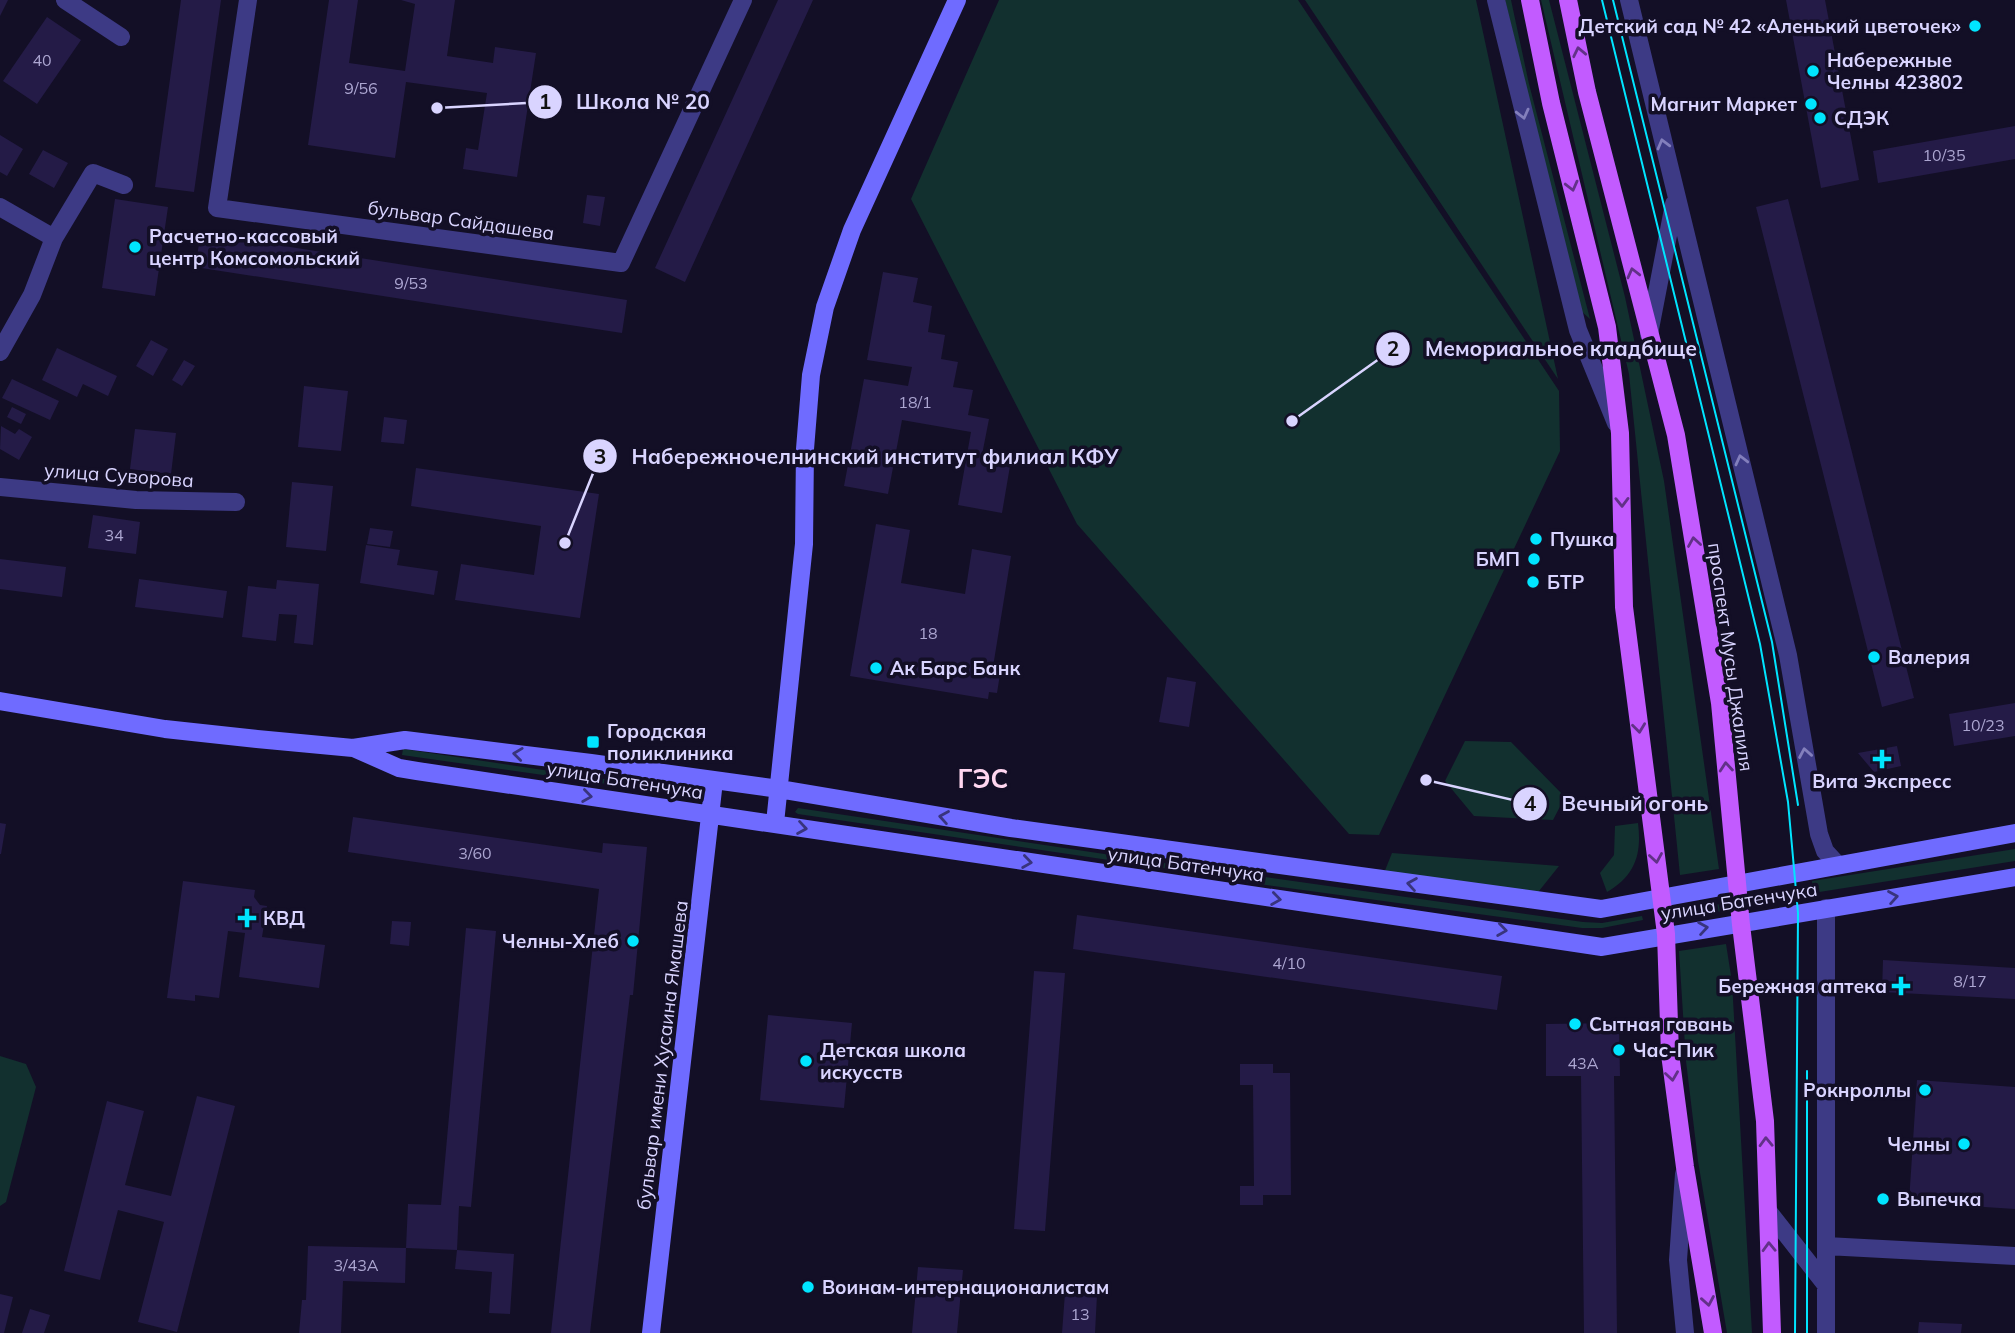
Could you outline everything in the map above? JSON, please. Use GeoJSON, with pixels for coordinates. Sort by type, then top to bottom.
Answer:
{"type":"FeatureCollection","features":[{"type":"Feature","properties":{"kind":"main road"},"geometry":{"type":"LineString","coordinates":[[775,824],[804,544],[805,449],[810,387],[825,307],[852,230],[957,0]]}},
{"type":"Feature","properties":{"kind":"main road"},"geometry":{"type":"LineString","coordinates":[[1530,0],[1551,103],[1607,327],[1620,433],[1625,607],[1666,934],[1670,1054],[1685,1167],[1713,1333]]}},
{"type":"Feature","properties":{"kind":"main road","name":"проспект Мусы Джалиля"},"geometry":{"type":"LineString","coordinates":[[1568,0],[1587,92],[1676,435],[1716,676],[1741,925],[1765,1121],[1772,1333]]}},
{"type":"Feature","properties":{"kind":"main road","name":"улица Батенчука"},"geometry":{"type":"LineString","coordinates":[[0,701],[165,729],[353,748],[405,740],[779,789],[1011,828],[1601,909],[2015,833]]}},
{"type":"Feature","properties":{"kind":"main road","name":"улица Батенчука"},"geometry":{"type":"LineString","coordinates":[[353,748],[399,768],[1602,947],[1666,934],[1741,925],[2015,877]]}},
{"type":"Feature","properties":{"kind":"main road","name":"бульвар имени Хусаина Ямашева"},"geometry":{"type":"LineString","coordinates":[[651,1333],[714,781]]}},
{"type":"Feature","properties":{"kind":"main road"},"geometry":{"type":"LineString","coordinates":[[1227,892],[1216,885],[1214,877],[1218,869],[1233,860]]}},
{"type":"Feature","properties":{"kind":"street"},"geometry":{"type":"LineString","coordinates":[[65,0],[121,37]]}},
{"type":"Feature","properties":{"kind":"street","name":"бульвар Сайдашева"},"geometry":{"type":"LineString","coordinates":[[248,0],[217,208],[621,263],[743,0]]}},
{"type":"Feature","properties":{"kind":"street"},"geometry":{"type":"LineString","coordinates":[[1496,0],[1578,330],[1620,433]]}},
{"type":"Feature","properties":{"kind":"street"},"geometry":{"type":"LineString","coordinates":[[1629,0],[1788,655],[1819,834],[1825,851],[1837,864]]}},
{"type":"Feature","properties":{"kind":"street"},"geometry":{"type":"LineString","coordinates":[[0,352],[32,295],[54,238],[93,173],[124,185]]}},
{"type":"Feature","properties":{"kind":"street"},"geometry":{"type":"LineString","coordinates":[[1649,334],[1671,230],[1675,190]]}},
{"type":"Feature","properties":{"kind":"street"},"geometry":{"type":"LineString","coordinates":[[0,207],[54,238]]}},
{"type":"Feature","properties":{"kind":"street","name":"улица Суворова"},"geometry":{"type":"LineString","coordinates":[[0,487],[136,500],[236,502]]}},
{"type":"Feature","properties":{"kind":"street"},"geometry":{"type":"LineString","coordinates":[[1826,908],[1826,1333]]}},
{"type":"Feature","properties":{"kind":"street"},"geometry":{"type":"LineString","coordinates":[[1685,1167],[1678,1260],[1685,1333]]}},
{"type":"Feature","properties":{"kind":"street"},"geometry":{"type":"LineString","coordinates":[[1768,1211],[1826,1285]]}},
{"type":"Feature","properties":{"kind":"street"},"geometry":{"type":"LineString","coordinates":[[1826,1246],[2015,1256]]}},
{"type":"Feature","properties":{"kind":"green space"},"geometry":{"type":"Polygon","coordinates":[[[999,0],[1298,0],[1559,391],[1560,451],[1379,835],[1349,834],[1077,524],[911,199],[999,0]]]}},
{"type":"Feature","properties":{"kind":"green space"},"geometry":{"type":"Polygon","coordinates":[[[1305,0],[1476,0],[1558,379],[1305,0]]]}},
{"type":"Feature","properties":{"kind":"green space"},"geometry":{"type":"Polygon","coordinates":[[[1505,0],[1511,0],[1529,84],[1590,319],[1580,310],[1505,0]]]}},
{"type":"Feature","properties":{"kind":"green space"},"geometry":{"type":"Polygon","coordinates":[[[1541,0],[1549,0],[1625,297],[1664,481],[1719,869],[1680,875],[1629,374],[1541,0]]]}},
{"type":"Feature","properties":{"kind":"green space"},"geometry":{"type":"Polygon","coordinates":[[[1465,741],[1511,742],[1565,797],[1553,820],[1474,816],[1445,781],[1465,741]]]}},
{"type":"Feature","properties":{"kind":"green space"},"geometry":{"type":"Polygon","coordinates":[[[403,749],[698,793],[698,797],[402,755],[403,749]]]}},
{"type":"Feature","properties":{"kind":"green space"},"geometry":{"type":"Polygon","coordinates":[[[798,808],[1204,869],[1203,874],[798,814],[795,812],[798,808]]]}},
{"type":"Feature","properties":{"kind":"green space"},"geometry":{"type":"Polygon","coordinates":[[[1638,823],[1639,845],[1635,863],[1624,879],[1607,892],[1600,873],[1614,855],[1615,826],[1638,823]]]}},
{"type":"Feature","properties":{"kind":"green space"},"geometry":{"type":"Polygon","coordinates":[[[2015,849],[2015,861],[1813,893],[1812,881],[2015,849]]]}},
{"type":"Feature","properties":{"kind":"green space"},"geometry":{"type":"Polygon","coordinates":[[[1392,853],[1559,866],[1535,896],[1384,873],[1392,853]]]}},
{"type":"Feature","properties":{"kind":"green space"},"geometry":{"type":"Polygon","coordinates":[[[1230,872],[1583,922],[1602,923],[1642,916],[1643,920],[1602,928],[1582,928],[1229,880],[1225,876],[1230,872]]]}},
{"type":"Feature","properties":{"kind":"green space"},"geometry":{"type":"Polygon","coordinates":[[[1721,904],[1722,911],[1680,918],[1679,909],[1721,904]]]}},
{"type":"Feature","properties":{"kind":"green space"},"geometry":{"type":"Polygon","coordinates":[[[1726,944],[1732,982],[1752,1333],[1727,1333],[1698,1161],[1686,1061],[1679,951],[1726,944]]]}},
{"type":"Feature","properties":{"kind":"green space"},"geometry":{"type":"Polygon","coordinates":[[[0,1056],[26,1064],[36,1087],[6,1202],[0,1206],[0,1056]]]}},
{"type":"Feature","properties":{"kind":"building"},"geometry":{"type":"Polygon","coordinates":[[[0,0],[8,0],[0,16],[0,0]]]}},
{"type":"Feature","properties":{"kind":"building"},"geometry":{"type":"Polygon","coordinates":[[[181,0],[221,0],[194,192],[155,187],[181,0]]]}},
{"type":"Feature","properties":{"kind":"building"},"geometry":{"type":"Polygon","coordinates":[[[329,0],[358,0],[349,63],[405,71],[415,4],[401,0],[455,0],[447,56],[493,63],[495,47],[536,53],[517,177],[463,169],[466,148],[478,150],[487,93],[406,82],[395,158],[308,145],[329,0]]]}},
{"type":"Feature","properties":{"kind":"building"},"geometry":{"type":"Polygon","coordinates":[[[778,0],[813,0],[685,282],[655,268],[778,0]]]}},
{"type":"Feature","properties":{"kind":"building"},"geometry":{"type":"Polygon","coordinates":[[[1786,0],[1825,0],[1859,180],[1821,188],[1786,0]]]}},
{"type":"Feature","properties":{"kind":"building"},"geometry":{"type":"Polygon","coordinates":[[[47,17],[81,40],[37,104],[3,81],[47,17]]]}},
{"type":"Feature","properties":{"kind":"building"},"geometry":{"type":"Polygon","coordinates":[[[2015,126],[2015,159],[1878,183],[1873,151],[2015,126]]]}},
{"type":"Feature","properties":{"kind":"building"},"geometry":{"type":"Polygon","coordinates":[[[0,135],[23,149],[7,176],[0,172],[0,135]]]}},
{"type":"Feature","properties":{"kind":"building"},"geometry":{"type":"Polygon","coordinates":[[[43,150],[68,163],[54,188],[29,174],[43,150]]]}},
{"type":"Feature","properties":{"kind":"building"},"geometry":{"type":"Polygon","coordinates":[[[587,195],[605,197],[600,226],[583,223],[587,195]]]}},
{"type":"Feature","properties":{"kind":"building","name":"Расчетно-кассовый центр Комсомольский"},"geometry":{"type":"Polygon","coordinates":[[[115,199],[168,207],[155,296],[102,288],[115,199]]]}},
{"type":"Feature","properties":{"kind":"building"},"geometry":{"type":"Polygon","coordinates":[[[1788,199],[1914,698],[1882,707],[1756,207],[1788,199]]]}},
{"type":"Feature","properties":{"kind":"building"},"geometry":{"type":"Polygon","coordinates":[[[201,233],[627,300],[622,333],[195,267],[201,233]]]}},
{"type":"Feature","properties":{"kind":"building"},"geometry":{"type":"Polygon","coordinates":[[[883,272],[918,278],[913,302],[932,306],[928,332],[945,335],[941,359],[958,362],[953,387],[973,390],[968,415],[989,419],[981,460],[1010,466],[1002,513],[958,505],[971,432],[902,420],[888,494],[844,486],[864,379],[908,386],[912,367],[867,360],[883,272]]]}},
{"type":"Feature","properties":{"kind":"building"},"geometry":{"type":"Polygon","coordinates":[[[151,340],[168,349],[153,376],[136,366],[151,340]]]}},
{"type":"Feature","properties":{"kind":"building"},"geometry":{"type":"Polygon","coordinates":[[[57,348],[117,376],[108,396],[83,384],[77,397],[42,380],[57,348]]]}},
{"type":"Feature","properties":{"kind":"building"},"geometry":{"type":"Polygon","coordinates":[[[184,360],[195,366],[182,386],[172,380],[184,360]]]}},
{"type":"Feature","properties":{"kind":"building"},"geometry":{"type":"Polygon","coordinates":[[[12,379],[59,401],[50,420],[2,398],[12,379]]]}},
{"type":"Feature","properties":{"kind":"building"},"geometry":{"type":"Polygon","coordinates":[[[304,386],[348,391],[341,451],[298,447],[304,386]]]}},
{"type":"Feature","properties":{"kind":"building"},"geometry":{"type":"Polygon","coordinates":[[[12,407],[26,414],[21,424],[7,417],[12,407]]]}},
{"type":"Feature","properties":{"kind":"building"},"geometry":{"type":"Polygon","coordinates":[[[384,417],[407,420],[404,444],[381,442],[384,417]]]}},
{"type":"Feature","properties":{"kind":"building"},"geometry":{"type":"Polygon","coordinates":[[[1,426],[15,434],[19,429],[32,437],[19,460],[0,449],[1,426]]]}},
{"type":"Feature","properties":{"kind":"building"},"geometry":{"type":"Polygon","coordinates":[[[135,429],[176,433],[171,474],[130,469],[135,429]]]}},
{"type":"Feature","properties":{"kind":"building"},"geometry":{"type":"Polygon","coordinates":[[[416,468],[599,494],[580,618],[455,600],[461,564],[534,575],[541,526],[411,506],[416,468]]]}},
{"type":"Feature","properties":{"kind":"building"},"geometry":{"type":"Polygon","coordinates":[[[292,482],[333,486],[326,551],[286,547],[292,482]]]}},
{"type":"Feature","properties":{"kind":"building"},"geometry":{"type":"Polygon","coordinates":[[[93,515],[140,522],[136,554],[88,548],[93,515]]]}},
{"type":"Feature","properties":{"kind":"building"},"geometry":{"type":"Polygon","coordinates":[[[876,524],[910,530],[901,583],[965,594],[972,549],[1011,556],[992,673],[1000,674],[997,693],[989,692],[988,699],[850,676],[876,524]]]}},
{"type":"Feature","properties":{"kind":"building"},"geometry":{"type":"Polygon","coordinates":[[[370,528],[393,531],[390,547],[367,544],[370,528]]]}},
{"type":"Feature","properties":{"kind":"building"},"geometry":{"type":"Polygon","coordinates":[[[366,545],[400,550],[397,565],[438,571],[434,595],[360,583],[366,545]]]}},
{"type":"Feature","properties":{"kind":"building"},"geometry":{"type":"Polygon","coordinates":[[[0,559],[66,567],[62,597],[0,589],[0,559]]]}},
{"type":"Feature","properties":{"kind":"building"},"geometry":{"type":"Polygon","coordinates":[[[139,579],[227,591],[223,618],[135,607],[139,579]]]}},
{"type":"Feature","properties":{"kind":"building"},"geometry":{"type":"Polygon","coordinates":[[[277,580],[319,584],[313,645],[294,643],[297,615],[279,614],[276,641],[242,637],[248,586],[276,589],[277,580]]]}},
{"type":"Feature","properties":{"kind":"building"},"geometry":{"type":"Polygon","coordinates":[[[1167,677],[1196,682],[1189,727],[1159,722],[1167,677]]]}},
{"type":"Feature","properties":{"kind":"building"},"geometry":{"type":"Polygon","coordinates":[[[2015,703],[2015,736],[1954,746],[1949,714],[2015,703]]]}},
{"type":"Feature","properties":{"kind":"building"},"geometry":{"type":"Polygon","coordinates":[[[1897,746],[1901,766],[1874,772],[1858,753],[1897,746]]]}},
{"type":"Feature","properties":{"kind":"building"},"geometry":{"type":"Polygon","coordinates":[[[353,817],[602,853],[603,843],[647,847],[633,995],[630,995],[590,1333],[551,1333],[599,889],[348,852],[353,817]]]}},
{"type":"Feature","properties":{"kind":"building"},"geometry":{"type":"Polygon","coordinates":[[[0,823],[6,824],[1,854],[0,854],[0,823]]]}},
{"type":"Feature","properties":{"kind":"building"},"geometry":{"type":"Polygon","coordinates":[[[183,881],[255,890],[254,897],[260,905],[267,906],[262,937],[325,945],[319,988],[239,977],[245,933],[228,931],[219,998],[195,995],[195,1001],[167,998],[183,881]]]}},
{"type":"Feature","properties":{"kind":"building"},"geometry":{"type":"Polygon","coordinates":[[[1077,915],[1502,976],[1497,1010],[1073,949],[1077,915]]]}},
{"type":"Feature","properties":{"kind":"building"},"geometry":{"type":"Polygon","coordinates":[[[392,921],[411,922],[409,946],[390,944],[392,921]]]}},
{"type":"Feature","properties":{"kind":"building"},"geometry":{"type":"Polygon","coordinates":[[[466,928],[496,931],[471,1207],[459,1206],[457,1250],[406,1248],[408,1204],[441,1205],[466,928]]]}},
{"type":"Feature","properties":{"kind":"building"},"geometry":{"type":"Polygon","coordinates":[[[1883,960],[2015,968],[2015,999],[1882,992],[1883,960]]]}},
{"type":"Feature","properties":{"kind":"building"},"geometry":{"type":"Polygon","coordinates":[[[1034,971],[1065,973],[1045,1231],[1014,1229],[1034,971]]]}},
{"type":"Feature","properties":{"kind":"building","name":"Детская школа искусств"},"geometry":{"type":"Polygon","coordinates":[[[768,1015],[852,1023],[844,1108],[760,1100],[768,1015]]]}},
{"type":"Feature","properties":{"kind":"building"},"geometry":{"type":"Polygon","coordinates":[[[1619,1023],[1620,1076],[1614,1076],[1617,1333],[1584,1333],[1581,1076],[1546,1076],[1546,1024],[1619,1023]]]}},
{"type":"Feature","properties":{"kind":"building"},"geometry":{"type":"Polygon","coordinates":[[[1240,1064],[1273,1064],[1273,1073],[1290,1073],[1291,1195],[1263,1195],[1263,1205],[1240,1205],[1240,1186],[1254,1186],[1253,1085],[1240,1085],[1240,1064]]]}},
{"type":"Feature","properties":{"kind":"building","name":"Челны"},"geometry":{"type":"Polygon","coordinates":[[[1917,1080],[2015,1087],[2015,1209],[1909,1202],[1917,1080]]]}},
{"type":"Feature","properties":{"kind":"building"},"geometry":{"type":"Polygon","coordinates":[[[197,1096],[235,1106],[177,1332],[138,1322],[164,1222],[118,1210],[100,1280],[64,1271],[107,1101],[144,1111],[125,1185],[171,1196],[197,1096]]]}},
{"type":"Feature","properties":{"kind":"building"},"geometry":{"type":"Polygon","coordinates":[[[308,1246],[406,1248],[405,1283],[343,1281],[341,1333],[299,1333],[302,1300],[306,1300],[308,1246]]]}},
{"type":"Feature","properties":{"kind":"building"},"geometry":{"type":"Polygon","coordinates":[[[457,1250],[514,1254],[510,1314],[489,1313],[492,1272],[455,1269],[457,1250]]]}},
{"type":"Feature","properties":{"kind":"building"},"geometry":{"type":"Polygon","coordinates":[[[918,1267],[963,1270],[957,1333],[912,1333],[918,1267]]]}},
{"type":"Feature","properties":{"kind":"building"},"geometry":{"type":"Polygon","coordinates":[[[1065,1293],[1097,1295],[1095,1333],[1062,1333],[1065,1293]]]}},
{"type":"Feature","properties":{"kind":"building"},"geometry":{"type":"Polygon","coordinates":[[[0,1294],[13,1297],[4,1333],[0,1333],[0,1294]]]}},
{"type":"Feature","properties":{"kind":"building"},"geometry":{"type":"Polygon","coordinates":[[[30,1309],[50,1315],[44,1333],[22,1333],[30,1309]]]}},
{"type":"Feature","properties":{"kind":"building"},"geometry":{"type":"Polygon","coordinates":[[[1919,1322],[1962,1324],[1961,1333],[1918,1333],[1919,1322]]]}},
{"type":"Feature","properties":{"kind":"tram line"},"geometry":{"type":"LineString","coordinates":[[1602,0],[1760,644],[1788,802],[1798,913],[1795,1333]]}},
{"type":"Feature","properties":{"kind":"tram line"},"geometry":{"type":"LineString","coordinates":[[1613,0],[1772,642],[1798,805]]}},
{"type":"Feature","properties":{"kind":"tram line"},"geometry":{"type":"LineString","coordinates":[[1807,1071],[1807,1333]]}},
{"type":"Feature","properties":{"kind":"place","name":"Детский сад № 42 «Аленький цветочек»"},"geometry":{"type":"Point","coordinates":[1975,26]}},
{"type":"Feature","properties":{"kind":"place","name":"Набережные Челны 423802"},"geometry":{"type":"Point","coordinates":[1813,71]}},
{"type":"Feature","properties":{"kind":"place","name":"Магнит Маркет"},"geometry":{"type":"Point","coordinates":[1811,104]}},
{"type":"Feature","properties":{"kind":"place","name":"Школа № 20"},"geometry":{"type":"Point","coordinates":[437,108]}},
{"type":"Feature","properties":{"kind":"place","name":"СДЭК"},"geometry":{"type":"Point","coordinates":[1820,118]}},
{"type":"Feature","properties":{"kind":"place","name":"Расчетно-кассовый центр Комсомольский"},"geometry":{"type":"Point","coordinates":[135,247]}},
{"type":"Feature","properties":{"kind":"place","name":"Мемориальное кладбище"},"geometry":{"type":"Point","coordinates":[1292,421]}},
{"type":"Feature","properties":{"kind":"place","name":"Пушка"},"geometry":{"type":"Point","coordinates":[1536,539]}},
{"type":"Feature","properties":{"kind":"place","name":"Набережночелнинский институт филиал КФУ"},"geometry":{"type":"Point","coordinates":[565,543]}},
{"type":"Feature","properties":{"kind":"place","name":"БМП"},"geometry":{"type":"Point","coordinates":[1534,559]}},
{"type":"Feature","properties":{"kind":"place","name":"БТР"},"geometry":{"type":"Point","coordinates":[1533,582]}},
{"type":"Feature","properties":{"kind":"place","name":"Валерия"},"geometry":{"type":"Point","coordinates":[1874,657]}},
{"type":"Feature","properties":{"kind":"place","name":"Ак Барс Банк"},"geometry":{"type":"Point","coordinates":[876,668]}},
{"type":"Feature","properties":{"kind":"place","name":"Городская поликлиника"},"geometry":{"type":"Point","coordinates":[593,742]}},
{"type":"Feature","properties":{"kind":"place","name":"Вита Экспресс"},"geometry":{"type":"Point","coordinates":[1882,759]}},
{"type":"Feature","properties":{"kind":"place","name":"Вечный огонь"},"geometry":{"type":"Point","coordinates":[1426,780]}},
{"type":"Feature","properties":{"kind":"place","name":"КВД"},"geometry":{"type":"Point","coordinates":[247,918]}},
{"type":"Feature","properties":{"kind":"place","name":"Челны-Хлеб"},"geometry":{"type":"Point","coordinates":[633,941]}},
{"type":"Feature","properties":{"kind":"place","name":"Бережная аптека"},"geometry":{"type":"Point","coordinates":[1901,986]}},
{"type":"Feature","properties":{"kind":"place","name":"Сытная гавань"},"geometry":{"type":"Point","coordinates":[1575,1024]}},
{"type":"Feature","properties":{"kind":"place","name":"Час-Пик"},"geometry":{"type":"Point","coordinates":[1619,1050]}},
{"type":"Feature","properties":{"kind":"place","name":"Детская школа искусств"},"geometry":{"type":"Point","coordinates":[806,1061]}},
{"type":"Feature","properties":{"kind":"place","name":"Рокнроллы"},"geometry":{"type":"Point","coordinates":[1925,1090]}},
{"type":"Feature","properties":{"kind":"place","name":"Челны"},"geometry":{"type":"Point","coordinates":[1964,1144]}},
{"type":"Feature","properties":{"kind":"place","name":"Выпечка"},"geometry":{"type":"Point","coordinates":[1883,1199]}},
{"type":"Feature","properties":{"kind":"place","name":"Воинам-интернационалистам"},"geometry":{"type":"Point","coordinates":[808,1287]}},
{"type":"Feature","properties":{"kind":"district","name":"ГЭС"},"geometry":{"type":"Point","coordinates":[983,778]}}]}
